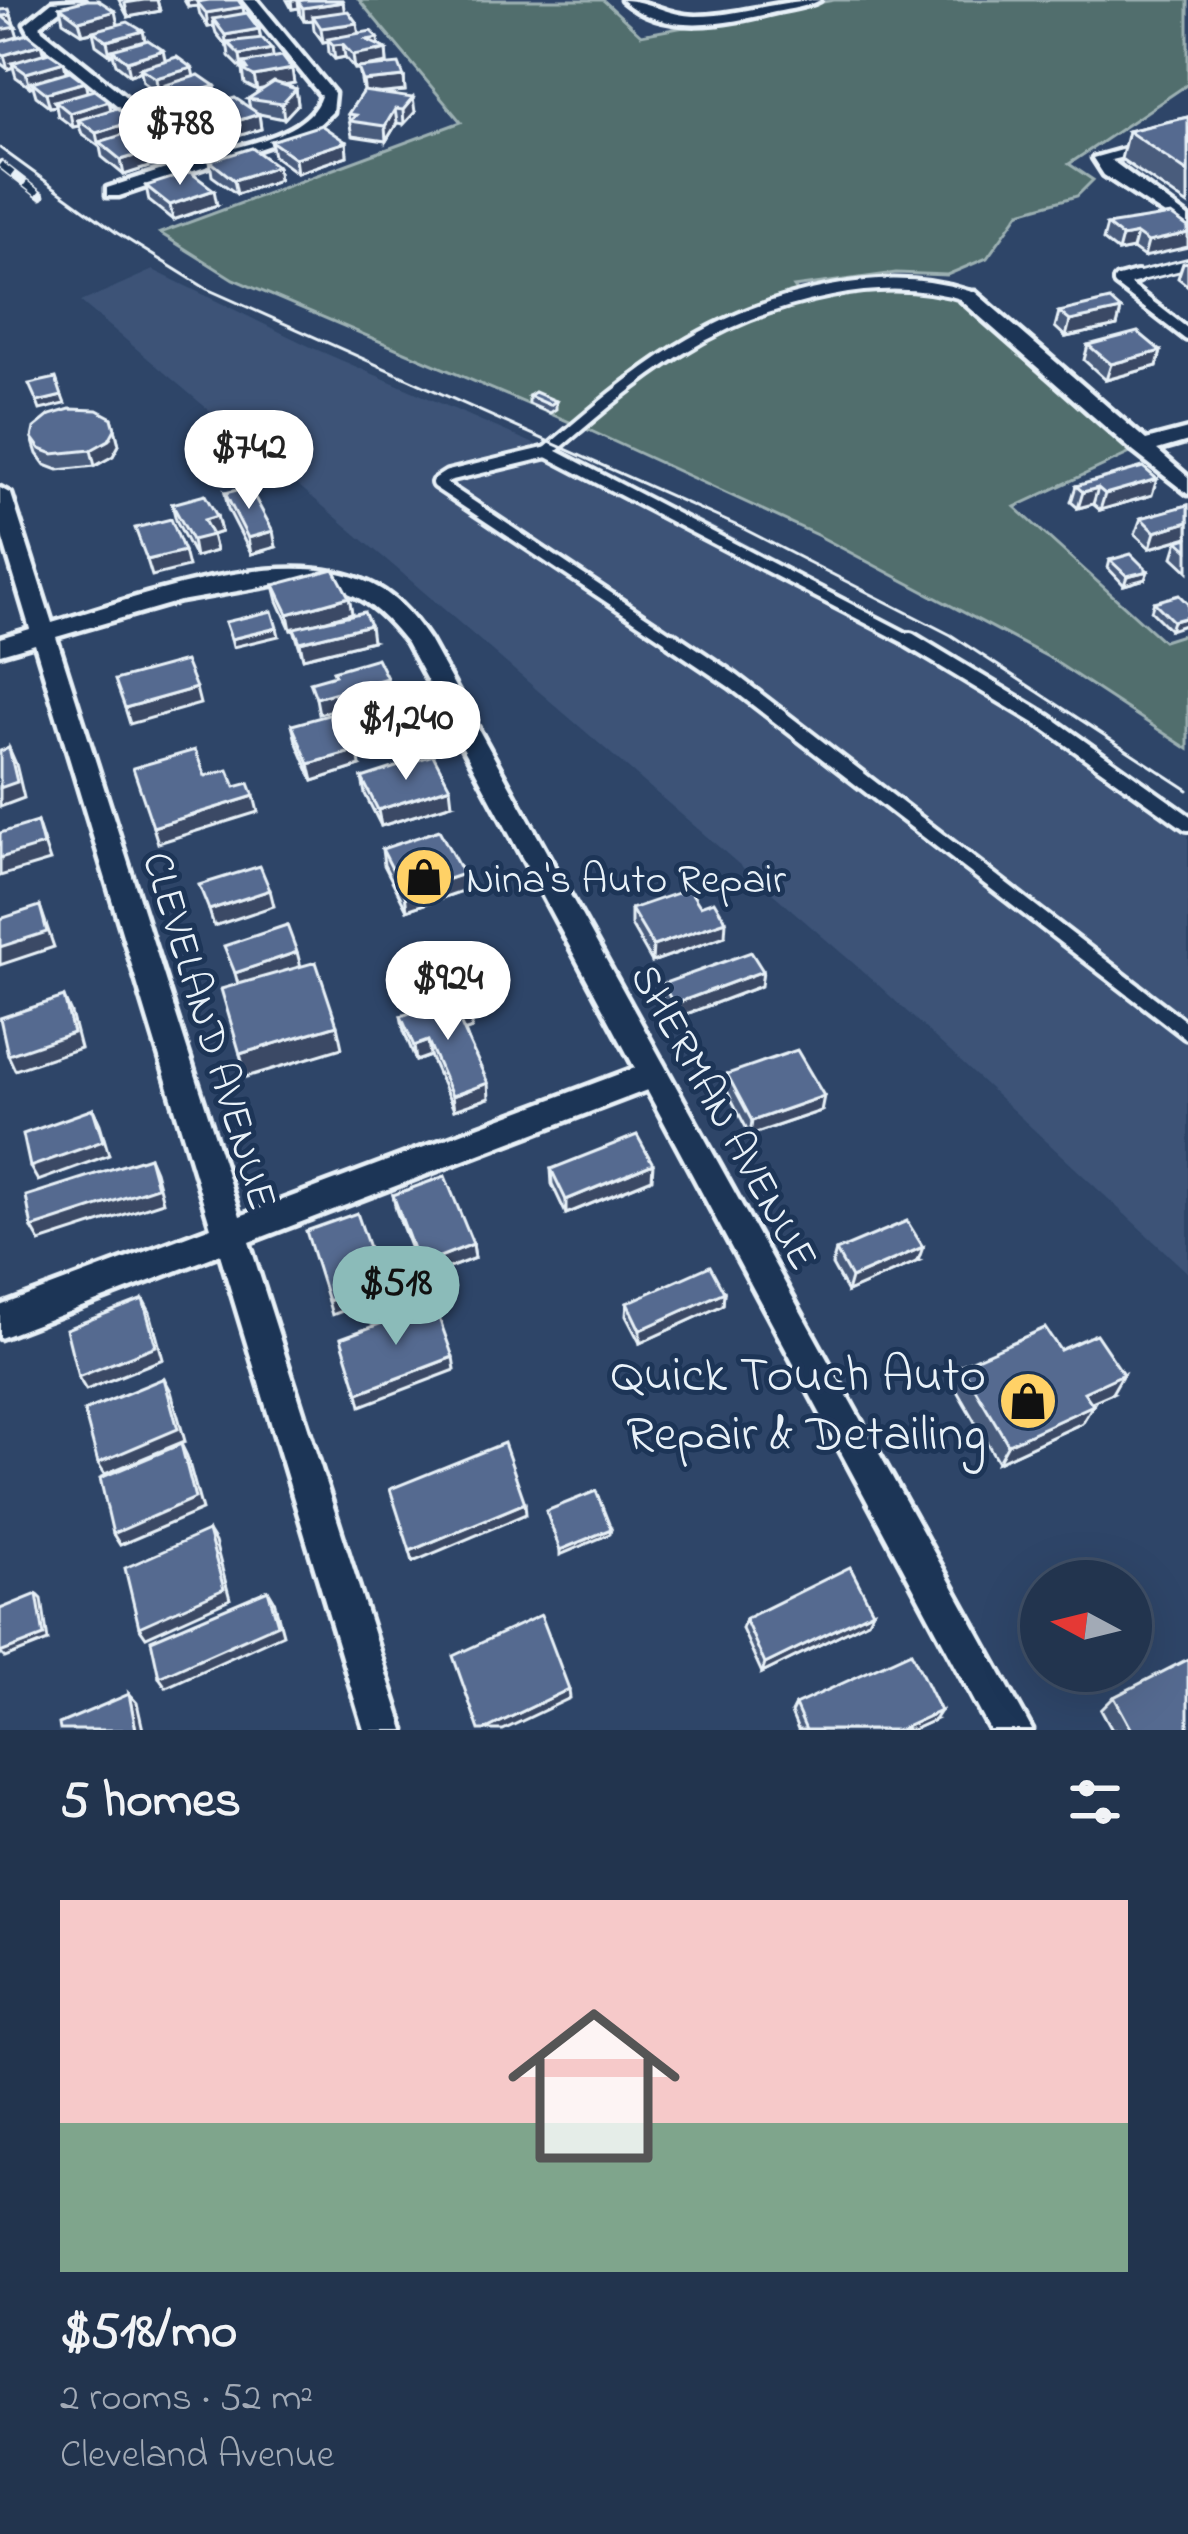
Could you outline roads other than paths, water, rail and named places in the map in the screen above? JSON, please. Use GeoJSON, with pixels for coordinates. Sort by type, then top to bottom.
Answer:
{"type":"FeatureCollection","features":[{"type":"Feature","properties":{"kind":"street"},"geometry":{"type":"LineString","coordinates":[[77,0],[41,14],[32,24],[36,32],[198,163]]}},
{"type":"Feature","properties":{"kind":"street"},"geometry":{"type":"LineString","coordinates":[[113,192],[306,128],[324,112],[328,96],[250,0]]}},
{"type":"Feature","properties":{"kind":"street"},"geometry":{"type":"LineString","coordinates":[[629,0],[653,17],[676,21],[813,0]]}},
{"type":"Feature","properties":{"kind":"street"},"geometry":{"type":"LineString","coordinates":[[1188,136],[1101,158],[1109,170],[1188,225]]}},
{"type":"Feature","properties":{"kind":"street"},"geometry":{"type":"LineString","coordinates":[[968,296],[1188,488]]}},
{"type":"Feature","properties":{"kind":"street"},"geometry":{"type":"LineString","coordinates":[[1142,448],[1188,435]]}},
{"type":"Feature","properties":{"kind":"street","name":"CLEVELAND AVENUE"},"geometry":{"type":"LineString","coordinates":[[0,494],[384,1730]]}},
{"type":"Feature","properties":{"kind":"street","name":"SHERMAN AVENUE"},"geometry":{"type":"LineString","coordinates":[[44,634],[254,577],[354,584],[388,604],[417,640],[1012,1730]]}},
{"type":"Feature","properties":{"kind":"street"},"geometry":{"type":"LineString","coordinates":[[0,646],[44,634]]}},
{"type":"Feature","properties":{"kind":"street"},"geometry":{"type":"LineString","coordinates":[[0,1322],[656,1073]]}},
{"type":"Feature","properties":{"kind":"lane"},"geometry":{"type":"LineString","coordinates":[[1188,264],[1119,282],[1188,334]]}},
{"type":"Feature","properties":{"kind":"lane"},"geometry":{"type":"LineString","coordinates":[[968,296],[920,284],[881,283],[788,296],[723,319],[656,360],[548,452],[448,476],[437,484],[734,681],[1188,1032]]}},
{"type":"Feature","properties":{"kind":"lane"},"geometry":{"type":"LineString","coordinates":[[548,452],[809,584],[931,654],[1046,722],[1188,823]]}},
{"type":"Feature","properties":{"kind":"tram line"},"geometry":{"type":"LineString","coordinates":[[0,148],[117,233],[207,289],[740,527],[951,635],[1188,790]]}},
{"type":"Feature","properties":{"kind":"railway"},"geometry":{"type":"LineString","coordinates":[[0,164],[41,196]]}},
{"type":"Feature","properties":{"kind":"place","name":"Nina's Auto Repair"},"geometry":{"type":"Point","coordinates":[424,877]}},
{"type":"Feature","properties":{"kind":"place","name":"Quick Touch Auto Repair & Detailing"},"geometry":{"type":"Point","coordinates":[1028,1401]}}]}
